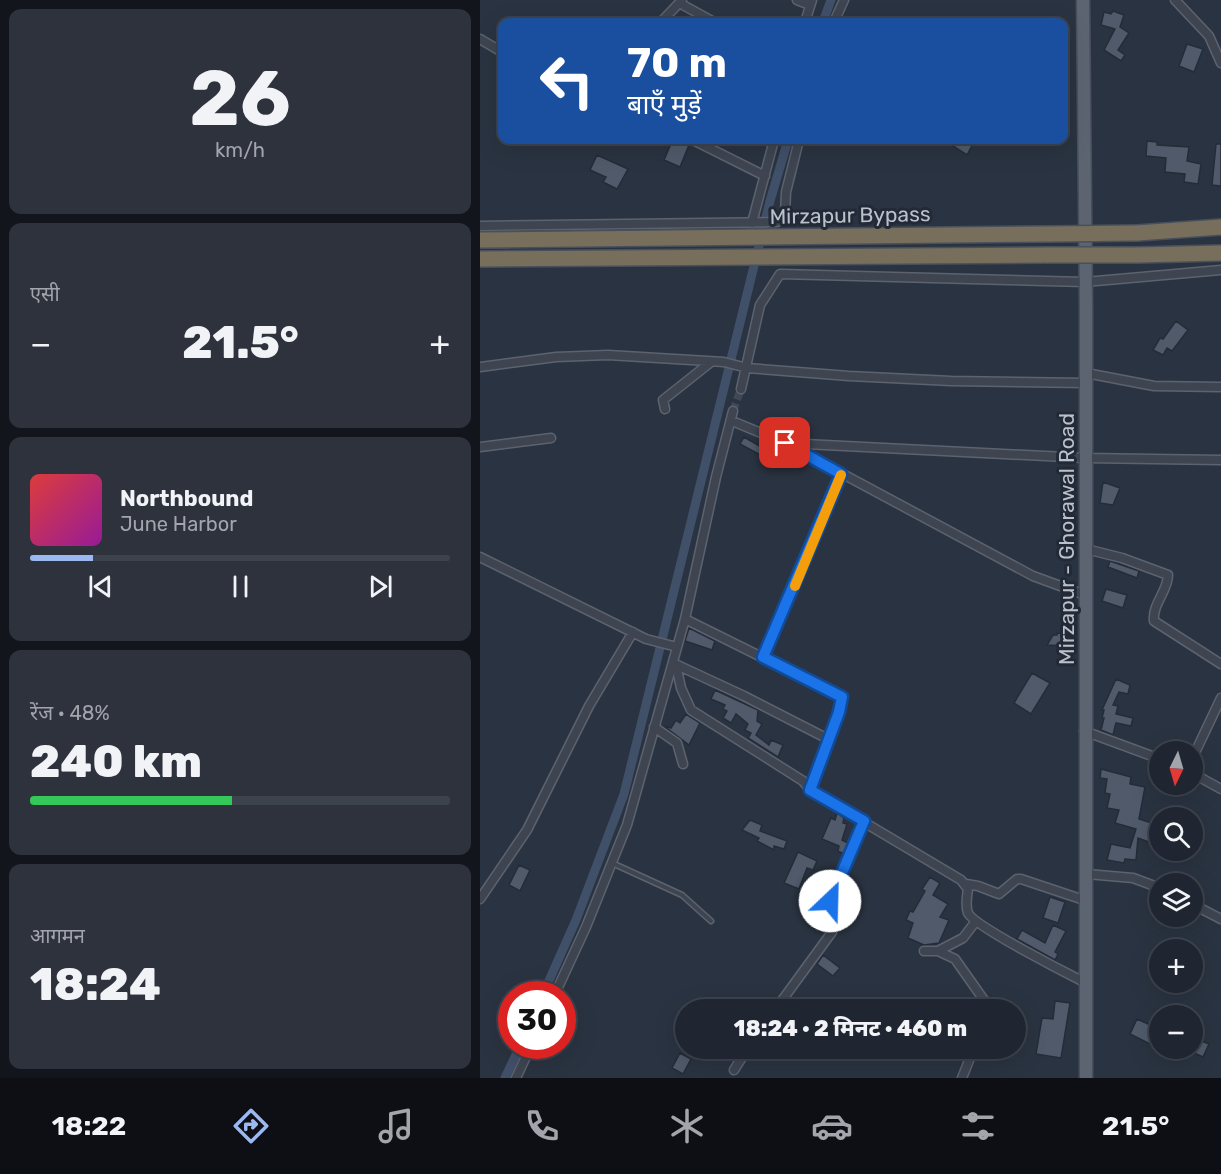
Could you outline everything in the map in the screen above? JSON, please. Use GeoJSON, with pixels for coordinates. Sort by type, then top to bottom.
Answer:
{"type":"FeatureCollection","features":[{"type":"Feature","properties":{"kind":"highway","name":"Mirzapur Bypass"},"geometry":{"type":"LineString","coordinates":[[480,240],[1137,233],[1221,227]]}},
{"type":"Feature","properties":{"kind":"highway","name":"Mirzapur Bypass"},"geometry":{"type":"LineString","coordinates":[[480,259],[1221,253]]}},
{"type":"Feature","properties":{"kind":"main road","name":"Mirzapur - Ghorawal Road"},"geometry":{"type":"LineString","coordinates":[[1083,0],[1086,378],[1084,731],[1087,874],[1086,1078]]}},
{"type":"Feature","properties":{"kind":"street"},"geometry":{"type":"LineString","coordinates":[[797,0],[811,3],[806,18]]}},
{"type":"Feature","properties":{"kind":"street"},"geometry":{"type":"LineString","coordinates":[[836,18],[844,0]]}},
{"type":"Feature","properties":{"kind":"street"},"geometry":{"type":"LineString","coordinates":[[664,18],[682,2],[708,18]]}},
{"type":"Feature","properties":{"kind":"street"},"geometry":{"type":"LineString","coordinates":[[1179,2],[1209,36],[1221,63]]}},
{"type":"Feature","properties":{"kind":"street"},"geometry":{"type":"LineString","coordinates":[[480,39],[498,50]]}},
{"type":"Feature","properties":{"kind":"street"},"geometry":{"type":"LineString","coordinates":[[701,144],[765,176]]}},
{"type":"Feature","properties":{"kind":"street"},"geometry":{"type":"LineString","coordinates":[[756,223],[773,144]]}},
{"type":"Feature","properties":{"kind":"street"},"geometry":{"type":"LineString","coordinates":[[480,226],[777,222],[785,214],[786,192],[798,144]]}},
{"type":"Feature","properties":{"kind":"street"},"geometry":{"type":"LineString","coordinates":[[741,389],[760,305],[780,274],[1085,282],[1221,270]]}},
{"type":"Feature","properties":{"kind":"street"},"geometry":{"type":"LineString","coordinates":[[480,367],[589,354],[724,362],[747,368],[940,381],[1086,378],[1154,386],[1221,387]]}},
{"type":"Feature","properties":{"kind":"street"},"geometry":{"type":"LineString","coordinates":[[665,409],[663,400],[711,362]]}},
{"type":"Feature","properties":{"kind":"street"},"geometry":{"type":"LineString","coordinates":[[561,981],[586,927],[627,825],[674,664],[733,411]]}},
{"type":"Feature","properties":{"kind":"street"},"geometry":{"type":"LineString","coordinates":[[732,421],[785,443],[1033,576],[1085,595]]}},
{"type":"Feature","properties":{"kind":"street"},"geometry":{"type":"LineString","coordinates":[[480,447],[551,438]]}},
{"type":"Feature","properties":{"kind":"street"},"geometry":{"type":"LineString","coordinates":[[785,443],[1085,458],[1221,460]]}},
{"type":"Feature","properties":{"kind":"street"},"geometry":{"type":"LineString","coordinates":[[763,657],[841,474]]}},
{"type":"Feature","properties":{"kind":"street"},"geometry":{"type":"LineString","coordinates":[[1086,549],[1122,558],[1168,575],[1154,612],[1154,621],[1221,664]]}},
{"type":"Feature","properties":{"kind":"street"},"geometry":{"type":"LineString","coordinates":[[480,557],[645,639],[677,647]]}},
{"type":"Feature","properties":{"kind":"street"},"geometry":{"type":"LineString","coordinates":[[685,619],[842,697],[839,712],[810,790]]}},
{"type":"Feature","properties":{"kind":"street"},"geometry":{"type":"LineString","coordinates":[[480,898],[527,830],[584,716],[633,632]]}},
{"type":"Feature","properties":{"kind":"street"},"geometry":{"type":"LineString","coordinates":[[674,664],[744,696],[828,739]]}},
{"type":"Feature","properties":{"kind":"street"},"geometry":{"type":"LineString","coordinates":[[674,664],[691,710],[803,781],[810,790],[966,884],[999,894],[1012,882],[1021,879],[1087,901]]}},
{"type":"Feature","properties":{"kind":"street"},"geometry":{"type":"LineString","coordinates":[[1201,741],[1221,698]]}},
{"type":"Feature","properties":{"kind":"street"},"geometry":{"type":"LineString","coordinates":[[654,727],[677,743],[683,764]]}},
{"type":"Feature","properties":{"kind":"street"},"geometry":{"type":"LineString","coordinates":[[1084,731],[1149,755]]}},
{"type":"Feature","properties":{"kind":"street"},"geometry":{"type":"LineString","coordinates":[[1203,779],[1221,789]]}},
{"type":"Feature","properties":{"kind":"street"},"geometry":{"type":"LineString","coordinates":[[783,999],[832,932],[835,923],[830,907],[832,894],[864,821]]}},
{"type":"Feature","properties":{"kind":"street"},"geometry":{"type":"LineString","coordinates":[[1087,874],[1133,878],[1149,884]]}},
{"type":"Feature","properties":{"kind":"street"},"geometry":{"type":"LineString","coordinates":[[966,884],[968,912],[976,921],[1027,952],[1086,983]]}},
{"type":"Feature","properties":{"kind":"street"},"geometry":{"type":"LineString","coordinates":[[1203,910],[1221,919]]}},
{"type":"Feature","properties":{"kind":"street"},"geometry":{"type":"LineString","coordinates":[[938,951],[963,938],[976,921]]}},
{"type":"Feature","properties":{"kind":"street"},"geometry":{"type":"LineString","coordinates":[[924,951],[938,951],[955,959],[983,999]]}},
{"type":"Feature","properties":{"kind":"street"},"geometry":{"type":"LineString","coordinates":[[516,1078],[525,1059]]}},
{"type":"Feature","properties":{"kind":"street"},"geometry":{"type":"LineString","coordinates":[[734,1070],[741,1059]]}},
{"type":"Feature","properties":{"kind":"street"},"geometry":{"type":"LineString","coordinates":[[962,1078],[970,1059]]}},
{"type":"Feature","properties":{"kind":"lane"},"geometry":{"type":"LineString","coordinates":[[612,863],[682,895],[711,921]]}},
{"type":"Feature","properties":{"kind":"building"},"geometry":{"type":"Polygon","coordinates":[[[1113,11],[1124,15],[1120,27],[1129,33],[1118,50],[1125,55],[1121,61],[1104,50],[1115,29],[1101,25],[1104,12],[1111,14],[1113,11]]]}},
{"type":"Feature","properties":{"kind":"building"},"geometry":{"type":"Polygon","coordinates":[[[1187,44],[1203,49],[1194,72],[1179,66],[1187,44]]]}},
{"type":"Feature","properties":{"kind":"building"},"geometry":{"type":"Polygon","coordinates":[[[1147,141],[1157,142],[1157,145],[1189,147],[1187,161],[1201,164],[1198,184],[1184,182],[1185,174],[1165,172],[1166,158],[1146,156],[1147,141]]]}},
{"type":"Feature","properties":{"kind":"building"},"geometry":{"type":"Polygon","coordinates":[[[665,144],[689,145],[680,167],[664,160],[670,146],[665,144]]]}},
{"type":"Feature","properties":{"kind":"building"},"geometry":{"type":"Polygon","coordinates":[[[954,144],[973,144],[967,155],[953,146],[954,144]]]}},
{"type":"Feature","properties":{"kind":"building"},"geometry":{"type":"Polygon","coordinates":[[[1216,144],[1221,144],[1221,186],[1212,185],[1216,144]]]}},
{"type":"Feature","properties":{"kind":"building"},"geometry":{"type":"Polygon","coordinates":[[[597,155],[628,169],[617,189],[603,182],[606,177],[590,170],[597,155]]]}},
{"type":"Feature","properties":{"kind":"building"},"geometry":{"type":"Polygon","coordinates":[[[1176,321],[1188,330],[1172,351],[1167,348],[1163,355],[1153,350],[1160,338],[1163,339],[1176,321]]]}},
{"type":"Feature","properties":{"kind":"building"},"geometry":{"type":"Polygon","coordinates":[[[744,437],[761,447],[763,441],[771,444],[766,458],[740,444],[744,437]]]}},
{"type":"Feature","properties":{"kind":"building"},"geometry":{"type":"Polygon","coordinates":[[[1103,482],[1120,488],[1113,505],[1100,503],[1103,482]]]}},
{"type":"Feature","properties":{"kind":"building"},"geometry":{"type":"Polygon","coordinates":[[[1110,561],[1139,571],[1137,578],[1108,567],[1110,561]]]}},
{"type":"Feature","properties":{"kind":"building"},"geometry":{"type":"Polygon","coordinates":[[[1106,589],[1127,595],[1123,608],[1102,601],[1106,589]]]}},
{"type":"Feature","properties":{"kind":"building"},"geometry":{"type":"Polygon","coordinates":[[[689,628],[715,641],[712,650],[685,641],[689,628]]]}},
{"type":"Feature","properties":{"kind":"building"},"geometry":{"type":"Polygon","coordinates":[[[1057,633],[1068,634],[1068,646],[1047,645],[1057,633]]]}},
{"type":"Feature","properties":{"kind":"building"},"geometry":{"type":"Polygon","coordinates":[[[1032,673],[1050,683],[1031,714],[1014,703],[1032,673]]]}},
{"type":"Feature","properties":{"kind":"building"},"geometry":{"type":"Polygon","coordinates":[[[1116,679],[1130,685],[1128,694],[1119,692],[1113,705],[1118,706],[1116,714],[1133,718],[1131,726],[1116,723],[1113,735],[1101,730],[1104,718],[1102,718],[1104,710],[1102,710],[1116,679]]]}},
{"type":"Feature","properties":{"kind":"building"},"geometry":{"type":"Polygon","coordinates":[[[715,690],[758,710],[757,721],[762,724],[756,735],[769,745],[771,740],[783,745],[778,757],[748,738],[751,733],[745,730],[748,724],[736,714],[731,723],[723,718],[727,711],[723,709],[725,705],[711,699],[715,690]]]}},
{"type":"Feature","properties":{"kind":"building"},"geometry":{"type":"Polygon","coordinates":[[[686,714],[700,723],[689,745],[664,726],[671,728],[676,720],[680,723],[686,714]]]}},
{"type":"Feature","properties":{"kind":"building"},"geometry":{"type":"Polygon","coordinates":[[[1101,769],[1131,777],[1130,784],[1145,787],[1139,819],[1149,822],[1149,842],[1138,838],[1136,860],[1125,859],[1124,863],[1107,860],[1111,844],[1130,848],[1136,829],[1115,823],[1119,810],[1107,808],[1110,794],[1105,793],[1107,779],[1100,778],[1101,769]]]}},
{"type":"Feature","properties":{"kind":"building"},"geometry":{"type":"Polygon","coordinates":[[[837,813],[844,818],[843,823],[847,824],[842,840],[848,843],[844,854],[838,851],[839,846],[822,839],[831,818],[835,820],[837,813]]]}},
{"type":"Feature","properties":{"kind":"building"},"geometry":{"type":"Polygon","coordinates":[[[750,820],[762,825],[760,831],[787,841],[784,849],[774,846],[774,850],[757,841],[759,838],[742,830],[750,820]]]}},
{"type":"Feature","properties":{"kind":"building"},"geometry":{"type":"Polygon","coordinates":[[[798,852],[817,861],[813,870],[807,868],[799,889],[784,883],[798,852]]]}},
{"type":"Feature","properties":{"kind":"building"},"geometry":{"type":"Polygon","coordinates":[[[519,865],[530,870],[520,891],[509,885],[519,865]]]}},
{"type":"Feature","properties":{"kind":"building"},"geometry":{"type":"Polygon","coordinates":[[[930,877],[940,883],[933,895],[948,904],[940,917],[949,920],[939,943],[924,945],[908,938],[913,923],[906,920],[925,891],[922,889],[930,877]]]}},
{"type":"Feature","properties":{"kind":"building"},"geometry":{"type":"Polygon","coordinates":[[[1050,897],[1065,902],[1058,923],[1043,918],[1050,897]]]}},
{"type":"Feature","properties":{"kind":"building"},"geometry":{"type":"Polygon","coordinates":[[[1053,925],[1066,931],[1055,952],[1058,954],[1055,960],[1017,939],[1022,930],[1045,943],[1053,925]]]}},
{"type":"Feature","properties":{"kind":"building"},"geometry":{"type":"Polygon","coordinates":[[[823,955],[840,968],[833,976],[817,964],[823,955]]]}},
{"type":"Feature","properties":{"kind":"building"},"geometry":{"type":"Polygon","coordinates":[[[1055,1001],[1070,1003],[1061,1058],[1036,1054],[1042,1018],[1053,1019],[1055,1001]]]}},
{"type":"Feature","properties":{"kind":"building"},"geometry":{"type":"Polygon","coordinates":[[[1137,1019],[1149,1024],[1149,1044],[1130,1034],[1137,1019]]]}},
{"type":"Feature","properties":{"kind":"building"},"geometry":{"type":"Polygon","coordinates":[[[1203,1042],[1209,1044],[1203,1057],[1203,1042]]]}},
{"type":"Feature","properties":{"kind":"building"},"geometry":{"type":"Polygon","coordinates":[[[677,1059],[691,1059],[683,1074],[672,1068],[677,1059]]]}},
{"type":"Feature","properties":{"kind":"waterway"},"geometry":{"type":"LineString","coordinates":[[824,18],[831,0]]}},
{"type":"Feature","properties":{"kind":"waterway"},"geometry":{"type":"LineString","coordinates":[[549,981],[576,920],[624,794],[770,201],[787,144]]}},
{"type":"Feature","properties":{"kind":"waterway"},"geometry":{"type":"LineString","coordinates":[[505,1078],[514,1059]]}},
{"type":"Feature","properties":{"kind":"tunnel"},"geometry":{"type":"LineString","coordinates":[[733,411],[741,389]]}},
{"type":"Feature","properties":{"kind":"slow traffic"},"geometry":{"type":"LineString","coordinates":[[795,586],[841,475]]}},
{"type":"Feature","properties":{"kind":"route"},"geometry":{"type":"LineString","coordinates":[[785,443],[841,474],[763,657],[842,697],[839,712],[810,790],[864,821],[830,901]]}}]}
